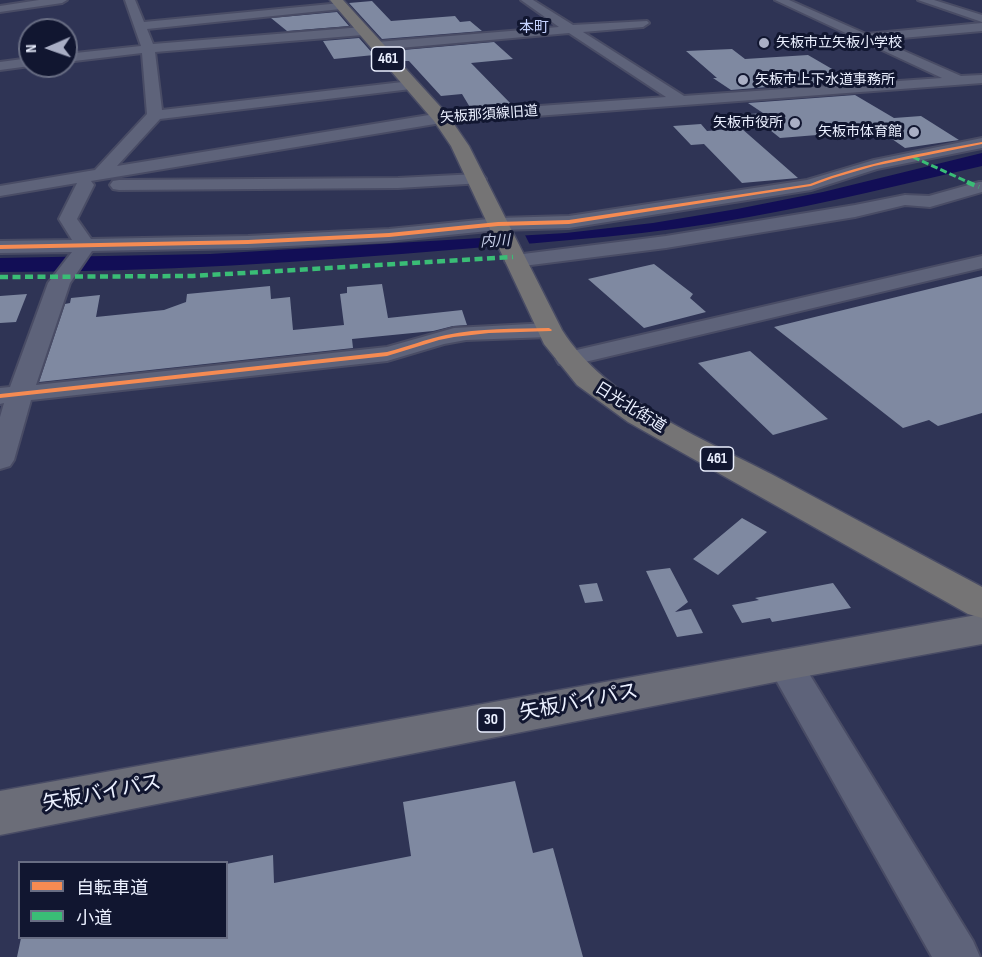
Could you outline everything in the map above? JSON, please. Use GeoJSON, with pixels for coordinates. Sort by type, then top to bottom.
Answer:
{"type":"FeatureCollection","features":[{"type":"Feature","properties":{"kind":"highway","name":"日光北街道"},"geometry":{"type":"LineString","coordinates":[[339,3],[441,118],[460,146],[549,330],[568,359],[596,388],[639,416],[982,604]]}},
{"type":"Feature","properties":{"kind":"main road","name":"矢板バイパス"},"geometry":{"type":"LineString","coordinates":[[0,813],[785,664],[982,629]]}},
{"type":"Feature","properties":{"kind":"street"},"geometry":{"type":"LineString","coordinates":[[0,9],[37,1],[62,0]]}},
{"type":"Feature","properties":{"kind":"street"},"geometry":{"type":"LineString","coordinates":[[130,0],[148,49],[155,115]]}},
{"type":"Feature","properties":{"kind":"street"},"geometry":{"type":"LineString","coordinates":[[526,0],[680,100]]}},
{"type":"Feature","properties":{"kind":"street"},"geometry":{"type":"LineString","coordinates":[[780,0],[958,80]]}},
{"type":"Feature","properties":{"kind":"street"},"geometry":{"type":"LineString","coordinates":[[923,0],[982,19]]}},
{"type":"Feature","properties":{"kind":"street"},"geometry":{"type":"LineString","coordinates":[[140,26],[339,3]]}},
{"type":"Feature","properties":{"kind":"street"},"geometry":{"type":"LineString","coordinates":[[377,46],[643,23]]}},
{"type":"Feature","properties":{"kind":"street"},"geometry":{"type":"LineString","coordinates":[[863,38],[982,27]]}},
{"type":"Feature","properties":{"kind":"street"},"geometry":{"type":"LineString","coordinates":[[78,57],[363,31]]}},
{"type":"Feature","properties":{"kind":"street"},"geometry":{"type":"LineString","coordinates":[[951,31],[982,42]]}},
{"type":"Feature","properties":{"kind":"street"},"geometry":{"type":"LineString","coordinates":[[0,66],[18,64]]}},
{"type":"Feature","properties":{"kind":"street","name":"矢板那須線旧道"},"geometry":{"type":"LineString","coordinates":[[93,179],[279,144],[441,118],[982,79]]}},
{"type":"Feature","properties":{"kind":"street"},"geometry":{"type":"LineString","coordinates":[[86,246],[68,219],[93,179],[155,115],[411,85]]}},
{"type":"Feature","properties":{"kind":"street"},"geometry":{"type":"LineString","coordinates":[[247,105],[255,120]]}},
{"type":"Feature","properties":{"kind":"street"},"geometry":{"type":"LineString","coordinates":[[142,129],[176,129]]}},
{"type":"Feature","properties":{"kind":"street"},"geometry":{"type":"LineString","coordinates":[[506,241],[569,222],[811,185],[864,166],[982,143]]}},
{"type":"Feature","properties":{"kind":"street"},"geometry":{"type":"LineString","coordinates":[[279,144],[293,171]]}},
{"type":"Feature","properties":{"kind":"street"},"geometry":{"type":"LineString","coordinates":[[0,191],[40,184],[93,179],[293,171],[477,179]]}},
{"type":"Feature","properties":{"kind":"street"},"geometry":{"type":"LineString","coordinates":[[0,247],[283,241],[389,235],[506,241],[666,242],[855,211],[905,200],[930,202],[979,187]]}},
{"type":"Feature","properties":{"kind":"street"},"geometry":{"type":"LineString","coordinates":[[0,460],[10,395],[59,283],[86,246]]}},
{"type":"Feature","properties":{"kind":"street"},"geometry":{"type":"LineString","coordinates":[[568,359],[982,262]]}},
{"type":"Feature","properties":{"kind":"street"},"geometry":{"type":"LineString","coordinates":[[10,395],[387,354],[412,349],[424,341],[454,335],[549,330]]}},
{"type":"Feature","properties":{"kind":"street"},"geometry":{"type":"LineString","coordinates":[[785,664],[957,957]]}},
{"type":"Feature","properties":{"kind":"water","name":"内川"},"geometry":{"type":"Polygon","coordinates":[[[982,153],[982,166],[778,212],[642,233],[289,262],[174,268],[0,272],[0,258],[210,254],[566,233],[653,223],[823,192],[982,153]]]}},
{"type":"Feature","properties":{"kind":"pier"},"geometry":{"type":"Polygon","coordinates":[[[524,233],[531,247],[488,250],[482,235],[524,233]]]}},
{"type":"Feature","properties":{"kind":"building"},"geometry":{"type":"Polygon","coordinates":[[[372,1],[391,21],[455,16],[460,22],[470,21],[482,31],[382,39],[349,3],[372,1]]]}},
{"type":"Feature","properties":{"kind":"building"},"geometry":{"type":"Polygon","coordinates":[[[337,12],[349,26],[287,31],[271,18],[337,12]]]}},
{"type":"Feature","properties":{"kind":"building"},"geometry":{"type":"Polygon","coordinates":[[[359,38],[374,55],[334,59],[323,41],[359,38]]]}},
{"type":"Feature","properties":{"kind":"building"},"geometry":{"type":"Polygon","coordinates":[[[494,42],[513,59],[471,63],[513,106],[471,109],[462,94],[441,96],[409,61],[402,61],[392,51],[494,42]]]}},
{"type":"Feature","properties":{"kind":"building"},"geometry":{"type":"Polygon","coordinates":[[[732,49],[745,59],[808,55],[851,80],[731,90],[713,78],[717,78],[686,51],[732,49]]]}},
{"type":"Feature","properties":{"kind":"building"},"geometry":{"type":"Polygon","coordinates":[[[855,95],[894,118],[921,116],[959,140],[905,148],[879,130],[780,138],[750,114],[763,113],[748,103],[855,95]]]}},
{"type":"Feature","properties":{"kind":"building"},"geometry":{"type":"Polygon","coordinates":[[[701,124],[707,131],[741,128],[798,178],[742,183],[704,144],[691,145],[673,126],[701,124]]]}},
{"type":"Feature","properties":{"kind":"building"},"geometry":{"type":"Polygon","coordinates":[[[654,264],[693,294],[690,298],[706,312],[644,328],[588,279],[654,264]]]}},
{"type":"Feature","properties":{"kind":"building"},"geometry":{"type":"Polygon","coordinates":[[[982,276],[982,413],[938,426],[929,420],[903,428],[774,327],[982,276]]]}},
{"type":"Feature","properties":{"kind":"building"},"geometry":{"type":"Polygon","coordinates":[[[382,284],[388,318],[462,310],[467,325],[433,331],[352,339],[353,348],[39,382],[65,304],[70,303],[71,298],[100,295],[96,317],[164,310],[186,302],[187,294],[270,286],[271,299],[290,297],[293,330],[344,325],[340,294],[347,293],[347,287],[382,284]]]}},
{"type":"Feature","properties":{"kind":"building"},"geometry":{"type":"Polygon","coordinates":[[[27,294],[16,322],[0,323],[0,296],[27,294]]]}},
{"type":"Feature","properties":{"kind":"building"},"geometry":{"type":"Polygon","coordinates":[[[750,351],[828,419],[773,435],[698,363],[750,351]]]}},
{"type":"Feature","properties":{"kind":"building"},"geometry":{"type":"Polygon","coordinates":[[[742,518],[767,532],[718,575],[693,559],[742,518]]]}},
{"type":"Feature","properties":{"kind":"building"},"geometry":{"type":"Polygon","coordinates":[[[670,568],[688,602],[675,612],[691,609],[703,633],[677,637],[646,571],[670,568]]]}},
{"type":"Feature","properties":{"kind":"building"},"geometry":{"type":"Polygon","coordinates":[[[597,583],[603,601],[585,603],[579,585],[597,583]]]}},
{"type":"Feature","properties":{"kind":"building"},"geometry":{"type":"Polygon","coordinates":[[[833,583],[851,608],[772,622],[770,618],[742,623],[732,605],[759,600],[755,598],[833,583]]]}},
{"type":"Feature","properties":{"kind":"building"},"geometry":{"type":"Polygon","coordinates":[[[515,781],[533,853],[553,848],[583,957],[17,957],[21,939],[228,939],[228,864],[273,855],[274,883],[411,856],[403,802],[515,781]]]}},
{"type":"Feature","properties":{"kind":"marked path"},"geometry":{"type":"LineString","coordinates":[[913,157],[979,187]]}},
{"type":"Feature","properties":{"kind":"marked path"},"geometry":{"type":"LineString","coordinates":[[0,277],[193,276],[513,257]]}},
{"type":"Feature","properties":{"kind":"cycle path"},"geometry":{"type":"LineString","coordinates":[[0,247],[248,242],[389,235],[498,224],[569,222],[811,185],[852,170],[982,143]]}},
{"type":"Feature","properties":{"kind":"cycle path"},"geometry":{"type":"LineString","coordinates":[[0,396],[387,354],[445,336],[466,333],[549,330]]}},
{"type":"Feature","properties":{"kind":"place","name":"矢板市立矢板小学校"},"geometry":{"type":"Point","coordinates":[764,43]}},
{"type":"Feature","properties":{"kind":"place","name":"矢板市上下水道事務所"},"geometry":{"type":"Point","coordinates":[743,80]}},
{"type":"Feature","properties":{"kind":"place","name":"矢板市役所"},"geometry":{"type":"Point","coordinates":[795,123]}},
{"type":"Feature","properties":{"kind":"place","name":"矢板市体育館"},"geometry":{"type":"Point","coordinates":[914,132]}},
{"type":"Feature","properties":{"kind":"district","name":"本町"},"geometry":{"type":"Point","coordinates":[534,28]}}]}
